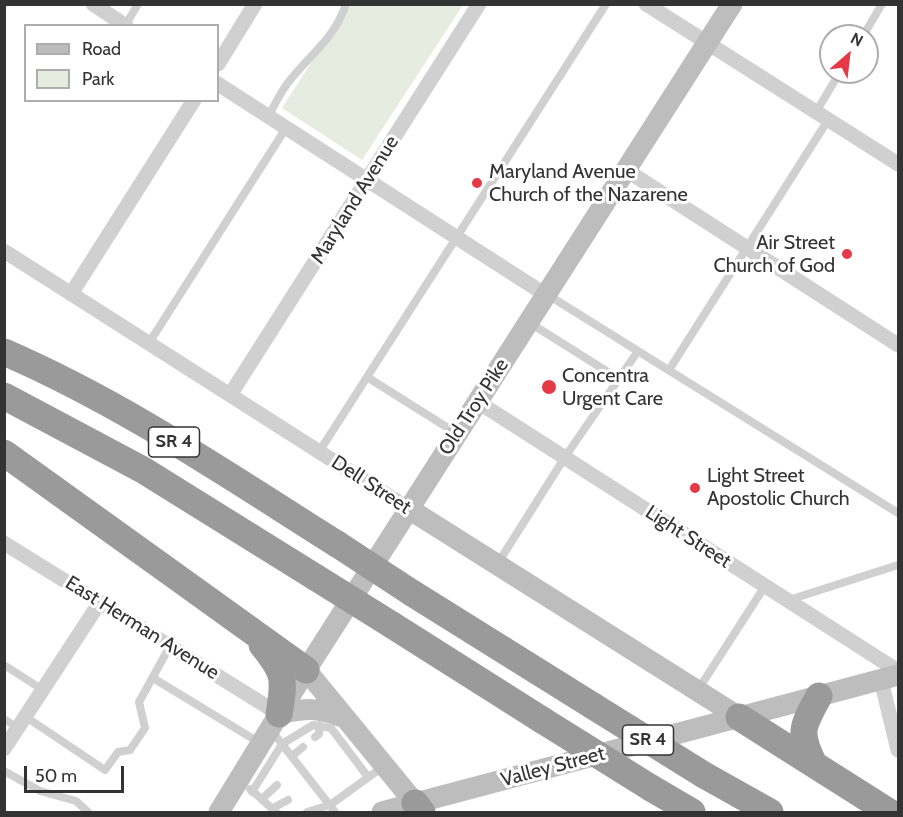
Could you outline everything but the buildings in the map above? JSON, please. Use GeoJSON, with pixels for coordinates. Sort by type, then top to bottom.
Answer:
{"type":"FeatureCollection","features":[{"type":"Feature","properties":{"kind":"highway","name":"SR 4"},"geometry":{"type":"LineString","coordinates":[[4,352],[122,411],[209,463],[593,706],[770,813]]}},
{"type":"Feature","properties":{"kind":"highway","name":"SR 4"},"geometry":{"type":"LineString","coordinates":[[4,396],[143,470],[692,813]]}},
{"type":"Feature","properties":{"kind":"highway"},"geometry":{"type":"LineString","coordinates":[[4,453],[306,670]]}},
{"type":"Feature","properties":{"kind":"highway"},"geometry":{"type":"LineString","coordinates":[[252,633],[274,660],[282,674],[284,687],[273,733]]}},
{"type":"Feature","properties":{"kind":"highway"},"geometry":{"type":"LineString","coordinates":[[814,764],[804,744],[803,729],[819,696]]}},
{"type":"Feature","properties":{"kind":"highway"},"geometry":{"type":"LineString","coordinates":[[739,717],[889,813]]}},
{"type":"Feature","properties":{"kind":"main road","name":"Old Troy Pike"},"geometry":{"type":"LineString","coordinates":[[224,809],[246,786],[306,670],[732,4]]}},
{"type":"Feature","properties":{"kind":"main road","name":"Dell Street"},"geometry":{"type":"LineString","coordinates":[[409,509],[739,717]]}},
{"type":"Feature","properties":{"kind":"main road"},"geometry":{"type":"LineString","coordinates":[[306,670],[345,718],[377,771],[419,808]]}},
{"type":"Feature","properties":{"kind":"main road","name":"Valley Street"},"geometry":{"type":"LineString","coordinates":[[382,813],[419,808],[739,717],[893,676]]}},
{"type":"Feature","properties":{"kind":"main road"},"geometry":{"type":"LineString","coordinates":[[273,733],[304,709],[326,710],[345,718]]}},
{"type":"Feature","properties":{"kind":"street"},"geometry":{"type":"LineString","coordinates":[[93,4],[123,24]]}},
{"type":"Feature","properties":{"kind":"street"},"geometry":{"type":"LineString","coordinates":[[219,62],[255,4]]}},
{"type":"Feature","properties":{"kind":"street","name":"Maryland Avenue"},"geometry":{"type":"LineString","coordinates":[[230,395],[479,4]]}},
{"type":"Feature","properties":{"kind":"street"},"geometry":{"type":"LineString","coordinates":[[646,4],[898,165]]}},
{"type":"Feature","properties":{"kind":"street"},"geometry":{"type":"LineString","coordinates":[[219,85],[546,295]]}},
{"type":"Feature","properties":{"kind":"street"},"geometry":{"type":"LineString","coordinates":[[71,294],[193,102]]}},
{"type":"Feature","properties":{"kind":"street"},"geometry":{"type":"LineString","coordinates":[[626,170],[898,345]]}},
{"type":"Feature","properties":{"kind":"street","name":"Dell Street"},"geometry":{"type":"LineString","coordinates":[[4,251],[409,509]]}},
{"type":"Feature","properties":{"kind":"street","name":"Light Street"},"geometry":{"type":"LineString","coordinates":[[478,402],[788,600],[893,676]]}},
{"type":"Feature","properties":{"kind":"street","name":"East Herman Avenue"},"geometry":{"type":"LineString","coordinates":[[4,543],[170,646],[273,733]]}},
{"type":"Feature","properties":{"kind":"street"},"geometry":{"type":"LineString","coordinates":[[4,749],[100,602]]}},
{"type":"Feature","properties":{"kind":"street"},"geometry":{"type":"LineString","coordinates":[[893,676],[898,750]]}},
{"type":"Feature","properties":{"kind":"lane"},"geometry":{"type":"LineString","coordinates":[[126,24],[138,4]]}},
{"type":"Feature","properties":{"kind":"lane"},"geometry":{"type":"LineString","coordinates":[[269,117],[287,84],[330,37],[346,4]]}},
{"type":"Feature","properties":{"kind":"lane"},"geometry":{"type":"LineString","coordinates":[[319,452],[606,4]]}},
{"type":"Feature","properties":{"kind":"lane"},"geometry":{"type":"LineString","coordinates":[[870,24],[882,4]]}},
{"type":"Feature","properties":{"kind":"lane"},"geometry":{"type":"LineString","coordinates":[[669,370],[747,248],[822,116],[835,84]]}},
{"type":"Feature","properties":{"kind":"lane"},"geometry":{"type":"LineString","coordinates":[[149,344],[286,128]]}},
{"type":"Feature","properties":{"kind":"lane"},"geometry":{"type":"LineString","coordinates":[[546,295],[898,513]]}},
{"type":"Feature","properties":{"kind":"lane"},"geometry":{"type":"LineString","coordinates":[[529,322],[619,379]]}},
{"type":"Feature","properties":{"kind":"lane"},"geometry":{"type":"LineString","coordinates":[[497,565],[565,457],[638,351]]}},
{"type":"Feature","properties":{"kind":"lane"},"geometry":{"type":"LineString","coordinates":[[367,376],[457,434]]}},
{"type":"Feature","properties":{"kind":"lane"},"geometry":{"type":"LineString","coordinates":[[788,600],[898,565]]}},
{"type":"Feature","properties":{"kind":"lane"},"geometry":{"type":"LineString","coordinates":[[698,690],[765,586]]}},
{"type":"Feature","properties":{"kind":"lane"},"geometry":{"type":"LineString","coordinates":[[4,719],[22,722],[105,770],[118,752],[130,750],[146,728],[139,702],[170,646]]}},
{"type":"Feature","properties":{"kind":"lane"},"geometry":{"type":"LineString","coordinates":[[4,665],[43,690]]}},
{"type":"Feature","properties":{"kind":"lane"},"geometry":{"type":"LineString","coordinates":[[153,678],[273,733],[292,756],[295,766],[336,813]]}},
{"type":"Feature","properties":{"kind":"lane"},"geometry":{"type":"LineString","coordinates":[[273,733],[312,725],[331,728],[377,771],[330,805],[307,813]]}},
{"type":"Feature","properties":{"kind":"lane"},"geometry":{"type":"LineString","coordinates":[[315,737],[319,734],[319,725]]}},
{"type":"Feature","properties":{"kind":"lane"},"geometry":{"type":"LineString","coordinates":[[292,756],[303,747]]}},
{"type":"Feature","properties":{"kind":"lane"},"geometry":{"type":"LineString","coordinates":[[4,771],[40,791],[76,801],[88,813]]}},
{"type":"Feature","properties":{"kind":"lane"},"geometry":{"type":"LineString","coordinates":[[262,799],[276,785]]}},
{"type":"Feature","properties":{"kind":"lane"},"geometry":{"type":"LineString","coordinates":[[246,786],[274,811],[288,800]]}},
{"type":"Feature","properties":{"kind":"green space"},"geometry":{"type":"Polygon","coordinates":[[[348,5],[463,5],[362,160],[282,108],[348,5]]]}},
{"type":"Feature","properties":{"kind":"place","name":"Maryland Avenue Church of the Nazarene"},"geometry":{"type":"Point","coordinates":[477,183]}},
{"type":"Feature","properties":{"kind":"place","name":"Air Street Church of God"},"geometry":{"type":"Point","coordinates":[847,254]}},
{"type":"Feature","properties":{"kind":"place","name":"Concentra Urgent Care"},"geometry":{"type":"Point","coordinates":[549,387]}},
{"type":"Feature","properties":{"kind":"place","name":"Light Street Apostolic Church"},"geometry":{"type":"Point","coordinates":[695,488]}}]}
